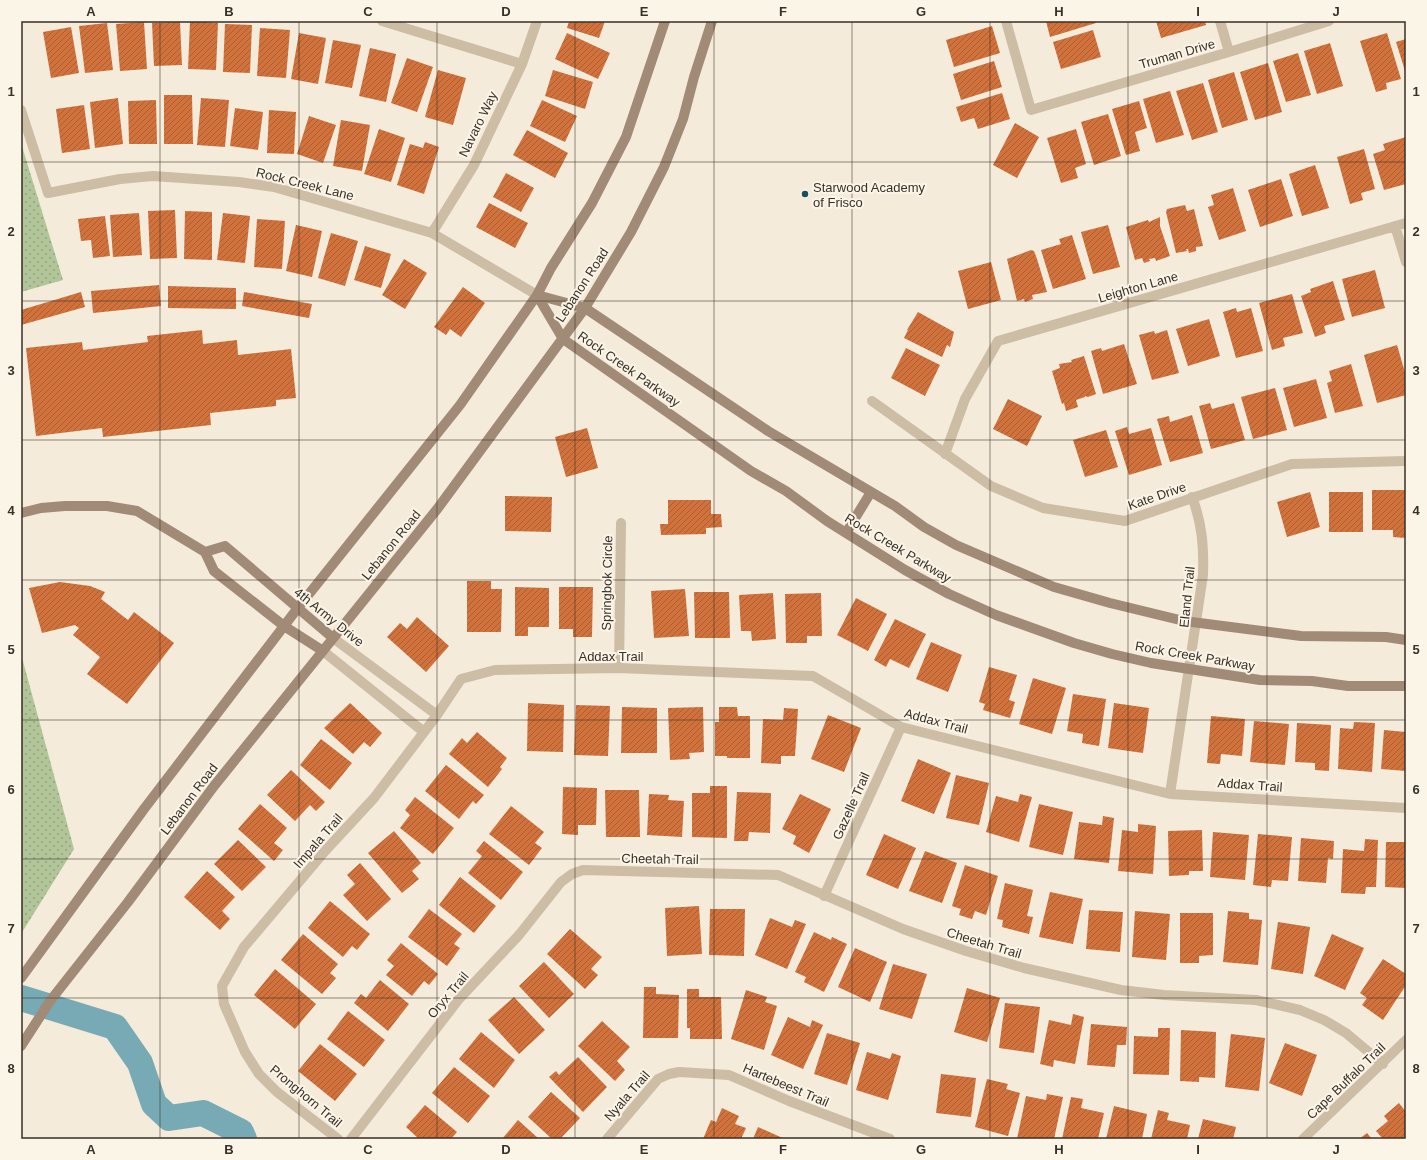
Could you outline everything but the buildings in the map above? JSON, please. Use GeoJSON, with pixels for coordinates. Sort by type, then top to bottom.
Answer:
{"type":"FeatureCollection","features":[{"type":"Feature","properties":{"kind":"street"},"geometry":{"type":"LineString","coordinates":[[382,21],[522,64]]}},
{"type":"Feature","properties":{"kind":"street","name":"Navaro Way"},"geometry":{"type":"LineString","coordinates":[[432,233],[474,165],[522,64],[537,21]]}},
{"type":"Feature","properties":{"kind":"street"},"geometry":{"type":"LineString","coordinates":[[21,978],[144,809],[297,609],[460,405],[537,294],[551,268],[592,203],[626,137],[665,21]]}},
{"type":"Feature","properties":{"kind":"street","name":"Lebanon Road"},"geometry":{"type":"LineString","coordinates":[[21,1046],[50,1001],[128,902],[214,786],[438,508],[585,308],[630,232],[664,167],[684,119],[694,77],[712,21]]}},
{"type":"Feature","properties":{"kind":"street","name":"Truman Drive"},"geometry":{"type":"LineString","coordinates":[[1006,21],[1031,110],[1329,21]]}},
{"type":"Feature","properties":{"kind":"street"},"geometry":{"type":"LineString","coordinates":[[1220,21],[1229,52]]}},
{"type":"Feature","properties":{"kind":"street","name":"Rock Creek Lane"},"geometry":{"type":"LineString","coordinates":[[21,110],[48,193],[120,179],[153,176],[239,182],[274,187],[432,233],[537,294]]}},
{"type":"Feature","properties":{"kind":"street","name":"Leighton Lane"},"geometry":{"type":"LineString","coordinates":[[945,454],[965,399],[998,341],[1406,223]]}},
{"type":"Feature","properties":{"kind":"street"},"geometry":{"type":"LineString","coordinates":[[1395,226],[1406,262]]}},
{"type":"Feature","properties":{"kind":"street","name":"Rock Creek Parkway"},"geometry":{"type":"LineString","coordinates":[[537,294],[585,308],[768,431],[895,506],[924,527],[956,545],[1054,587],[1144,612],[1197,622],[1301,636],[1386,637],[1406,640]]}},
{"type":"Feature","properties":{"kind":"street","name":"Rock Creek Parkway"},"geometry":{"type":"LineString","coordinates":[[537,294],[563,339],[751,471],[786,491],[846,533],[905,570],[949,594],[996,615],[1074,643],[1112,654],[1190,669],[1260,680],[1312,681],[1348,686],[1406,686]]}},
{"type":"Feature","properties":{"kind":"street","name":"Kate Drive"},"geometry":{"type":"LineString","coordinates":[[872,401],[991,486],[1043,508],[1125,521],[1292,464],[1406,461]]}},
{"type":"Feature","properties":{"kind":"street"},"geometry":{"type":"LineString","coordinates":[[846,533],[871,492]]}},
{"type":"Feature","properties":{"kind":"street","name":"Eland Trail"},"geometry":{"type":"LineString","coordinates":[[1170,794],[1203,575],[1204,547],[1200,519],[1192,497]]}},
{"type":"Feature","properties":{"kind":"street"},"geometry":{"type":"LineString","coordinates":[[21,513],[41,508],[65,506],[107,506],[137,511],[205,552],[214,571],[284,626],[323,651],[424,732]]}},
{"type":"Feature","properties":{"kind":"street","name":"Springbok Circle"},"geometry":{"type":"LineString","coordinates":[[619,668],[620,523]]}},
{"type":"Feature","properties":{"kind":"street","name":"4th Army Drive"},"geometry":{"type":"LineString","coordinates":[[205,552],[225,546],[297,609],[333,638],[437,715]]}},
{"type":"Feature","properties":{"kind":"street","name":"Addax Trail"},"geometry":{"type":"LineString","coordinates":[[437,715],[461,680],[495,670],[619,668],[813,676],[901,727],[1170,794],[1406,808]]}},
{"type":"Feature","properties":{"kind":"street","name":"Impala Trail"},"geometry":{"type":"LineString","coordinates":[[222,986],[244,947],[324,851],[374,798],[437,715]]}},
{"type":"Feature","properties":{"kind":"street","name":"Gazelle Trail"},"geometry":{"type":"LineString","coordinates":[[824,896],[901,727]]}},
{"type":"Feature","properties":{"kind":"street","name":"Cheetah Trail"},"geometry":{"type":"LineString","coordinates":[[572,874],[589,870],[774,874],[789,879],[879,920],[935,941],[998,961],[1056,976],[1133,992],[1256,1000],[1294,1008],[1324,1020],[1346,1033],[1383,1064]]}},
{"type":"Feature","properties":{"kind":"street","name":"Oryx Trail"},"geometry":{"type":"LineString","coordinates":[[351,1139],[459,999],[519,935],[557,887],[572,874]]}},
{"type":"Feature","properties":{"kind":"street","name":"Pronghorn Trail"},"geometry":{"type":"LineString","coordinates":[[222,986],[222,998],[227,1011],[245,1052],[259,1074],[277,1092],[338,1139]]}},
{"type":"Feature","properties":{"kind":"street","name":"Cape Buffalo Trail"},"geometry":{"type":"LineString","coordinates":[[1303,1139],[1383,1064],[1406,1040]]}},
{"type":"Feature","properties":{"kind":"street","name":"Hartebeest Trail"},"geometry":{"type":"LineString","coordinates":[[669,1074],[701,1073],[729,1075],[810,1110],[890,1139]]}},
{"type":"Feature","properties":{"kind":"street","name":"Nyala Trail"},"geometry":{"type":"LineString","coordinates":[[607,1139],[654,1083],[669,1074]]}},
{"type":"Feature","properties":{"kind":"green space"},"geometry":{"type":"Polygon","coordinates":[[[21,143],[63,280],[21,292],[21,143]]]}},
{"type":"Feature","properties":{"kind":"green space"},"geometry":{"type":"Polygon","coordinates":[[[21,654],[74,849],[21,934],[21,654]]]}},
{"type":"Feature","properties":{"kind":"waterway"},"geometry":{"type":"LineString","coordinates":[[21,998],[115,1027],[140,1063],[154,1104],[169,1118],[203,1113],[241,1132],[244,1139]]}},
{"type":"Feature","properties":{"kind":"place","name":"Starwood Academy of Frisco"},"geometry":{"type":"Point","coordinates":[805,194]}}]}
